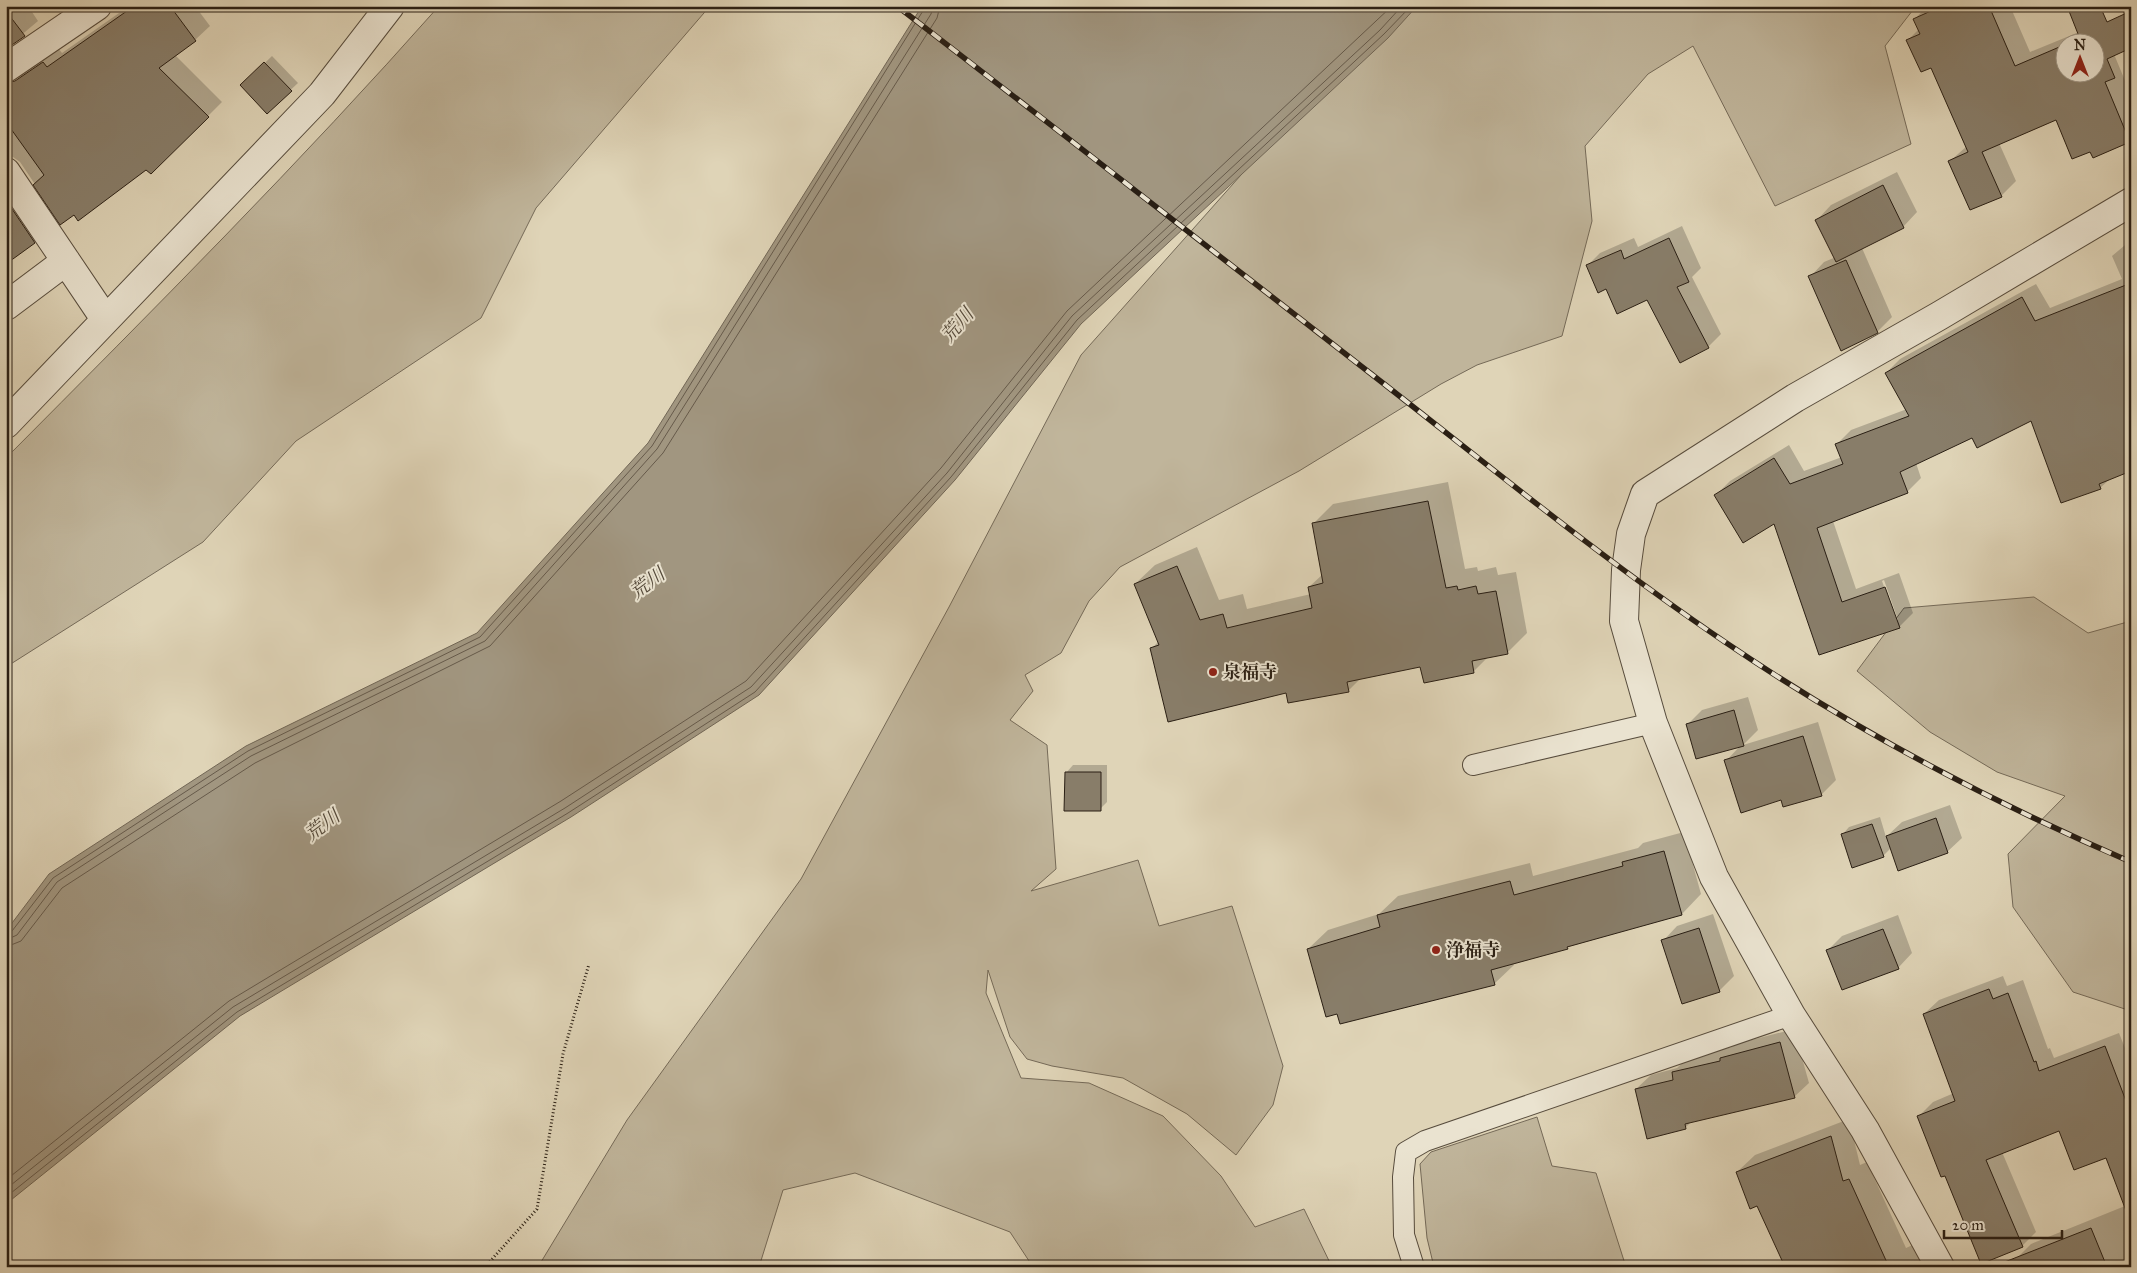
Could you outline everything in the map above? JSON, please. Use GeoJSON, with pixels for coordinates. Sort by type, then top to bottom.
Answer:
{"type":"FeatureCollection","features":[{"type":"Feature","properties":{"kind":"street"},"geometry":{"type":"LineString","coordinates":[[6,68],[96,6]]}},
{"type":"Feature","properties":{"kind":"street"},"geometry":{"type":"LineString","coordinates":[[6,424],[322,94],[390,6]]}},
{"type":"Feature","properties":{"kind":"street"},"geometry":{"type":"LineString","coordinates":[[6,172],[105,319]]}},
{"type":"Feature","properties":{"kind":"street"},"geometry":{"type":"LineString","coordinates":[[1940,1267],[1865,1130],[1791,1015],[1714,877],[1653,723],[1624,622],[1626,570],[1631,534],[1645,494],[1796,398],[1948,312],[2131,202]]}},
{"type":"Feature","properties":{"kind":"street"},"geometry":{"type":"LineString","coordinates":[[6,306],[66,261]]}},
{"type":"Feature","properties":{"kind":"lane"},"geometry":{"type":"LineString","coordinates":[[1473,766],[1653,723]]}},
{"type":"Feature","properties":{"kind":"lane"},"geometry":{"type":"LineString","coordinates":[[1414,1267],[1404,1235],[1403,1177],[1406,1152],[1425,1140],[1791,1015]]}},
{"type":"Feature","properties":{"kind":"path"},"geometry":{"type":"LineString","coordinates":[[485,1267],[537,1209],[563,1054],[589,964]]}},
{"type":"Feature","properties":{"kind":"shaded area"},"geometry":{"type":"Polygon","coordinates":[[[439,6],[710,6],[536,208],[481,318],[296,441],[203,542],[6,667],[6,458],[280,179],[439,6]]]}},
{"type":"Feature","properties":{"kind":"shaded area"},"geometry":{"type":"Polygon","coordinates":[[[1409,6],[1916,6],[1885,46],[1911,144],[1775,206],[1693,46],[1648,74],[1585,146],[1592,221],[1562,336],[1477,365],[1441,384],[1299,471],[1120,567],[1089,601],[1061,653],[1025,675],[1033,691],[1010,720],[1047,745],[1056,869],[1031,891],[1138,860],[1159,926],[1232,906],[1283,1066],[1273,1105],[1236,1155],[1187,1114],[1123,1078],[1052,1066],[1027,1059],[1010,1037],[988,970],[986,993],[1021,1078],[1089,1083],[1163,1116],[1221,1176],[1255,1227],[1304,1209],[1332,1267],[1033,1267],[1010,1232],[855,1173],[783,1190],[759,1267],[538,1267],[627,1120],[801,879],[949,607],[1081,355],[1249,166],[1409,6]]]}},
{"type":"Feature","properties":{"kind":"shaded area"},"geometry":{"type":"Polygon","coordinates":[[[2034,597],[2088,633],[2131,621],[2131,1011],[2073,992],[2013,907],[2008,854],[2065,796],[1997,772],[1930,732],[1857,671],[1904,608],[2034,597]]]}},
{"type":"Feature","properties":{"kind":"shaded area"},"geometry":{"type":"Polygon","coordinates":[[[1537,1117],[1552,1166],[1596,1173],[1626,1267],[1434,1267],[1427,1238],[1420,1164],[1431,1152],[1537,1117]]]}},
{"type":"Feature","properties":{"kind":"water","name":"荒川"},"geometry":{"type":"Polygon","coordinates":[[[922,6],[1417,6],[1388,38],[1081,324],[955,480],[759,695],[571,817],[240,1016],[6,1204],[6,931],[49,874],[246,746],[477,633],[648,443],[922,6]]]}},
{"type":"Feature","properties":{"kind":"building"},"geometry":{"type":"Polygon","coordinates":[[[134,6],[170,6],[196,41],[159,68],[209,117],[151,174],[146,170],[78,221],[74,215],[60,225],[33,185],[44,175],[6,122],[6,83],[15,81],[43,62],[47,67],[134,6]]]}},
{"type":"Feature","properties":{"kind":"building"},"geometry":{"type":"Polygon","coordinates":[[[1942,6],[1989,6],[2015,66],[2054,49],[2054,82],[2104,82],[2104,32],[2077,32],[2067,6],[2100,6],[2107,22],[2131,11],[2131,48],[2107,59],[2115,78],[2105,82],[2130,142],[2093,158],[2090,152],[2072,159],[2056,120],[1982,152],[2002,197],[1970,210],[1948,161],[1968,152],[1931,68],[1921,72],[1906,40],[1920,34],[1913,19],[1942,6]]]}},
{"type":"Feature","properties":{"kind":"building"},"geometry":{"type":"Polygon","coordinates":[[[6,11],[25,36],[6,49],[6,11]]]}},
{"type":"Feature","properties":{"kind":"building"},"geometry":{"type":"Polygon","coordinates":[[[264,62],[292,91],[267,114],[240,85],[264,62]]]}},
{"type":"Feature","properties":{"kind":"building"},"geometry":{"type":"Polygon","coordinates":[[[1883,185],[1904,228],[1836,262],[1815,220],[1883,185]]]}},
{"type":"Feature","properties":{"kind":"building"},"geometry":{"type":"Polygon","coordinates":[[[8,203],[35,243],[6,264],[6,205],[8,203]]]}},
{"type":"Feature","properties":{"kind":"building"},"geometry":{"type":"Polygon","coordinates":[[[1669,238],[1689,282],[1677,287],[1709,348],[1680,363],[1647,300],[1617,314],[1606,289],[1598,293],[1586,265],[1621,250],[1624,259],[1669,238]]]}},
{"type":"Feature","properties":{"kind":"building"},"geometry":{"type":"Polygon","coordinates":[[[1846,260],[1878,333],[1841,351],[1808,276],[1846,260]]]}},
{"type":"Feature","properties":{"kind":"building"},"geometry":{"type":"Polygon","coordinates":[[[2131,283],[2131,471],[2099,484],[2101,489],[2061,503],[2031,421],[1977,448],[1972,438],[1900,472],[1908,493],[1817,528],[1842,602],[1885,587],[1900,628],[1819,655],[1774,524],[1743,543],[1714,495],[1774,458],[1790,484],[1843,464],[1835,444],[1909,416],[1885,373],[2022,297],[2035,321],[2131,283]]]}},
{"type":"Feature","properties":{"kind":"building"},"geometry":{"type":"Polygon","coordinates":[[[1428,501],[1446,588],[1457,586],[1458,590],[1476,586],[1478,594],[1496,591],[1508,654],[1472,661],[1474,673],[1424,683],[1420,667],[1347,682],[1349,692],[1288,703],[1286,693],[1168,722],[1150,648],[1159,645],[1134,584],[1177,566],[1200,620],[1223,614],[1227,628],[1312,608],[1308,587],[1323,583],[1312,523],[1428,501]]]}},
{"type":"Feature","properties":{"kind":"building"},"geometry":{"type":"Polygon","coordinates":[[[1734,710],[1744,746],[1696,759],[1686,724],[1734,710]]]}},
{"type":"Feature","properties":{"kind":"building"},"geometry":{"type":"Polygon","coordinates":[[[1803,736],[1822,796],[1783,807],[1781,800],[1741,813],[1724,760],[1803,736]]]}},
{"type":"Feature","properties":{"kind":"building"},"geometry":{"type":"Polygon","coordinates":[[[1065,772],[1101,772],[1101,811],[1064,811],[1065,772]]]}},
{"type":"Feature","properties":{"kind":"building"},"geometry":{"type":"Polygon","coordinates":[[[1936,818],[1948,853],[1898,871],[1886,836],[1936,818]]]}},
{"type":"Feature","properties":{"kind":"building"},"geometry":{"type":"Polygon","coordinates":[[[1872,824],[1884,857],[1852,868],[1841,834],[1872,824]]]}},
{"type":"Feature","properties":{"kind":"building"},"geometry":{"type":"Polygon","coordinates":[[[1664,851],[1682,915],[1491,970],[1495,985],[1340,1024],[1337,1014],[1326,1017],[1307,949],[1380,927],[1377,915],[1510,881],[1514,895],[1623,866],[1622,862],[1664,851]]]}},
{"type":"Feature","properties":{"kind":"building"},"geometry":{"type":"Polygon","coordinates":[[[1699,928],[1720,992],[1682,1004],[1661,940],[1699,928]]]}},
{"type":"Feature","properties":{"kind":"building"},"geometry":{"type":"Polygon","coordinates":[[[1883,929],[1899,969],[1842,990],[1826,950],[1883,929]]]}},
{"type":"Feature","properties":{"kind":"building"},"geometry":{"type":"Polygon","coordinates":[[[1989,989],[1993,999],[2008,993],[2039,1071],[2105,1046],[2131,1114],[2131,1215],[2128,1216],[2106,1158],[2074,1170],[2059,1131],[1986,1160],[2023,1247],[1981,1264],[1945,1176],[1941,1177],[1917,1116],[1955,1101],[1923,1014],[1989,989]]]}},
{"type":"Feature","properties":{"kind":"building"},"geometry":{"type":"Polygon","coordinates":[[[1780,1042],[1795,1098],[1685,1124],[1686,1129],[1647,1139],[1635,1089],[1673,1080],[1672,1072],[1720,1061],[1720,1058],[1780,1042]]]}},
{"type":"Feature","properties":{"kind":"building"},"geometry":{"type":"Polygon","coordinates":[[[1831,1136],[1843,1181],[1849,1179],[1889,1267],[1785,1267],[1757,1206],[1750,1209],[1736,1172],[1831,1136]]]}},
{"type":"Feature","properties":{"kind":"building"},"geometry":{"type":"Polygon","coordinates":[[[2091,1228],[2107,1267],[1998,1267],[1997,1265],[2091,1228]]]}},
{"type":"Feature","properties":{"kind":"railway"},"geometry":{"type":"LineString","coordinates":[[897,6],[1545,510],[1634,578],[1725,642],[1822,704],[1923,762],[1974,789],[2131,862]]}},
{"type":"Feature","properties":{"kind":"place","name":"泉福寺"},"geometry":{"type":"Point","coordinates":[1213,672]}},
{"type":"Feature","properties":{"kind":"place","name":"浄福寺"},"geometry":{"type":"Point","coordinates":[1436,950]}}]}
